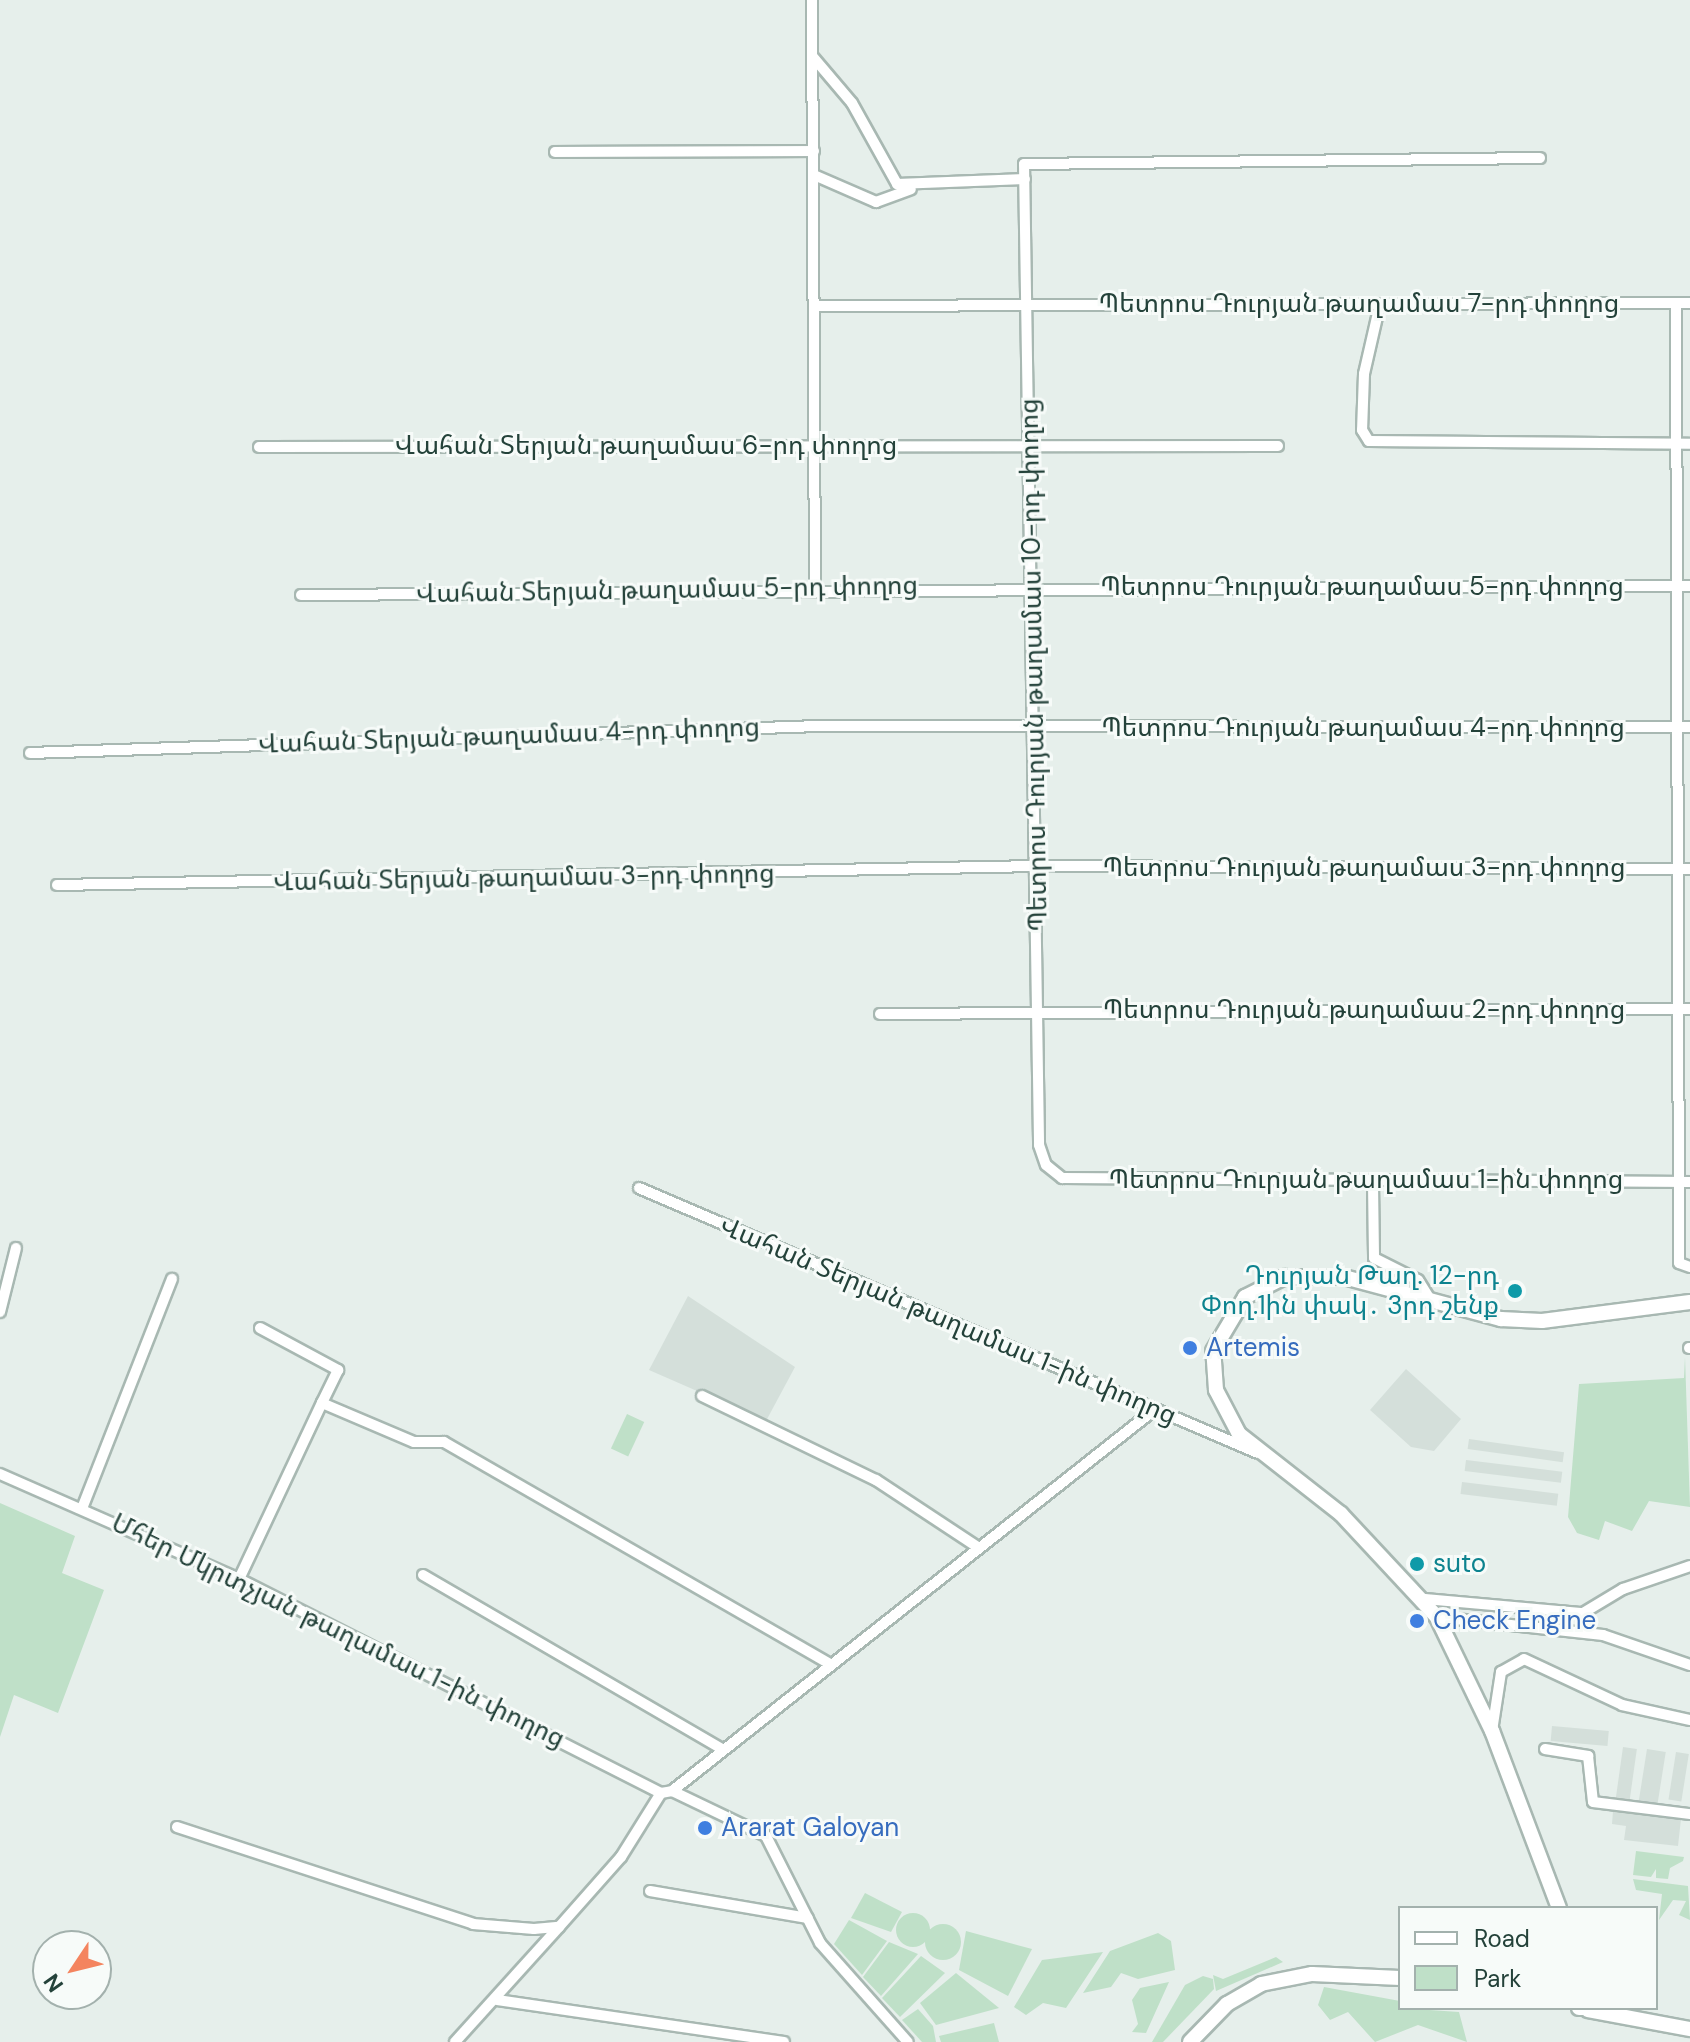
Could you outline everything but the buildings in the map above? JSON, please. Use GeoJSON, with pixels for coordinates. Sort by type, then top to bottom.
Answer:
{"type":"FeatureCollection","features":[{"type":"Feature","properties":{"kind":"main road"},"geometry":{"type":"LineString","coordinates":[[1558,1906],[1492,1731],[1437,1617],[1425,1599],[1341,1514],[1258,1453],[1223,1410],[1211,1372],[1220,1329],[1245,1297],[1285,1277],[1311,1274],[1431,1303],[1542,1321],[1690,1302]]}},
{"type":"Feature","properties":{"kind":"main road"},"geometry":{"type":"LineString","coordinates":[[1190,2042],[1227,2004],[1261,1984],[1312,1974],[1398,1978]]}},
{"type":"Feature","properties":{"kind":"main road"},"geometry":{"type":"LineString","coordinates":[[1590,2010],[1690,2029]]}},
{"type":"Feature","properties":{"kind":"street"},"geometry":{"type":"LineString","coordinates":[[812,0],[816,306],[815,588]]}},
{"type":"Feature","properties":{"kind":"street"},"geometry":{"type":"LineString","coordinates":[[813,57],[852,103],[897,184],[911,189]]}},
{"type":"Feature","properties":{"kind":"street"},"geometry":{"type":"LineString","coordinates":[[555,152],[814,151]]}},
{"type":"Feature","properties":{"kind":"street","name":"Պետրոս Դուրյան թաղամաս 10-րդ փողոց"},"geometry":{"type":"LineString","coordinates":[[1046,1165],[1039,1145],[1039,866],[1024,164],[1367,157],[1540,158]]}},
{"type":"Feature","properties":{"kind":"street"},"geometry":{"type":"LineString","coordinates":[[814,175],[876,202],[911,189],[1025,179]]}},
{"type":"Feature","properties":{"kind":"street"},"geometry":{"type":"LineString","coordinates":[[1676,303],[1676,1009],[1685,1182],[1679,1263],[1690,1267]]}},
{"type":"Feature","properties":{"kind":"street","name":"Պետրոս Դուրյան թաղամաս 7-րդ փողոց"},"geometry":{"type":"LineString","coordinates":[[816,306],[1690,303]]}},
{"type":"Feature","properties":{"kind":"street"},"geometry":{"type":"LineString","coordinates":[[1380,304],[1362,387],[1369,441],[1690,444]]}},
{"type":"Feature","properties":{"kind":"street","name":"Վահան Տերյան թաղամաս 6-րդ փողոց"},"geometry":{"type":"LineString","coordinates":[[259,447],[1032,443],[1278,446]]}},
{"type":"Feature","properties":{"kind":"street","name":"Պետրոս Դուրյան թաղամաս 5-րդ փողոց"},"geometry":{"type":"LineString","coordinates":[[1033,588],[1690,586]]}},
{"type":"Feature","properties":{"kind":"street","name":"Վահան Տերյան թաղամաս 5-րդ փողոց"},"geometry":{"type":"LineString","coordinates":[[301,595],[1033,588]]}},
{"type":"Feature","properties":{"kind":"street","name":"Վահան Տերյան թաղամաս 4-րդ փողոց"},"geometry":{"type":"LineString","coordinates":[[30,753],[818,726],[1036,728]]}},
{"type":"Feature","properties":{"kind":"street","name":"Պետրոս Դուրյան թաղամաս 4-րդ փողոց"},"geometry":{"type":"LineString","coordinates":[[1036,728],[1690,727]]}},
{"type":"Feature","properties":{"kind":"street","name":"Պետրոս Դուրյան թաղամաս 3-րդ փողոց"},"geometry":{"type":"LineString","coordinates":[[1039,866],[1690,869]]}},
{"type":"Feature","properties":{"kind":"street","name":"Վահան Տերյան թաղամաս 3-րդ փողոց"},"geometry":{"type":"LineString","coordinates":[[57,885],[1039,866]]}},
{"type":"Feature","properties":{"kind":"street","name":"Պետրոս Դուրյան թաղամաս 2-րդ փողոց"},"geometry":{"type":"LineString","coordinates":[[880,1014],[1690,1009]]}},
{"type":"Feature","properties":{"kind":"street","name":"Պետրոս Դուրյան թաղամաս 1-ին փողոց"},"geometry":{"type":"LineString","coordinates":[[1046,1165],[1062,1178],[1373,1184],[1685,1182]]}},
{"type":"Feature","properties":{"kind":"street"},"geometry":{"type":"LineString","coordinates":[[1373,1184],[1374,1258],[1418,1280],[1431,1303]]}},
{"type":"Feature","properties":{"kind":"street","name":"Վահան Տերյան թաղամաս 1-ին փողոց"},"geometry":{"type":"LineString","coordinates":[[639,1188],[1258,1453]]}},
{"type":"Feature","properties":{"kind":"street"},"geometry":{"type":"LineString","coordinates":[[0,1312],[16,1248]]}},
{"type":"Feature","properties":{"kind":"street"},"geometry":{"type":"LineString","coordinates":[[83,1506],[172,1279]]}},
{"type":"Feature","properties":{"kind":"street"},"geometry":{"type":"LineString","coordinates":[[239,1579],[338,1370],[260,1328]]}},
{"type":"Feature","properties":{"kind":"street"},"geometry":{"type":"LineString","coordinates":[[702,1396],[876,1480],[979,1548]]}},
{"type":"Feature","properties":{"kind":"street"},"geometry":{"type":"LineString","coordinates":[[322,1403],[414,1442],[444,1442],[829,1663]]}},
{"type":"Feature","properties":{"kind":"street"},"geometry":{"type":"LineString","coordinates":[[455,2042],[497,2000],[621,1857],[667,1792],[1154,1410]]}},
{"type":"Feature","properties":{"kind":"street","name":"Մհեր Մկրտչյան թաղամաս 1-ին փողոց"},"geometry":{"type":"LineString","coordinates":[[0,1474],[83,1506],[239,1579],[667,1792],[766,1836],[820,1943],[908,2042]]}},
{"type":"Feature","properties":{"kind":"street"},"geometry":{"type":"LineString","coordinates":[[1425,1599],[1583,1613],[1623,1589],[1690,1566]]}},
{"type":"Feature","properties":{"kind":"street"},"geometry":{"type":"LineString","coordinates":[[423,1575],[720,1748]]}},
{"type":"Feature","properties":{"kind":"street"},"geometry":{"type":"LineString","coordinates":[[1437,1617],[1603,1635],[1690,1665]]}},
{"type":"Feature","properties":{"kind":"street"},"geometry":{"type":"LineString","coordinates":[[1492,1731],[1501,1672],[1534,1658],[1569,1684],[1690,1720]]}},
{"type":"Feature","properties":{"kind":"street"},"geometry":{"type":"LineString","coordinates":[[1545,1749],[1588,1756],[1593,1802],[1690,1814]]}},
{"type":"Feature","properties":{"kind":"street"},"geometry":{"type":"LineString","coordinates":[[177,1827],[473,1924],[534,1929],[559,1927]]}},
{"type":"Feature","properties":{"kind":"street"},"geometry":{"type":"LineString","coordinates":[[650,1891],[808,1918]]}},
{"type":"Feature","properties":{"kind":"street"},"geometry":{"type":"LineString","coordinates":[[497,2000],[784,2042]]}},
{"type":"Feature","properties":{"kind":"shaded area"},"geometry":{"type":"Polygon","coordinates":[[[688,1296],[795,1367],[766,1421],[649,1370],[688,1296]]]}},
{"type":"Feature","properties":{"kind":"shaded area"},"geometry":{"type":"Polygon","coordinates":[[[1406,1369],[1461,1419],[1434,1451],[1411,1447],[1370,1410],[1406,1369]]]}},
{"type":"Feature","properties":{"kind":"shaded area"},"geometry":{"type":"Polygon","coordinates":[[[1469,1439],[1564,1452],[1563,1462],[1468,1449],[1469,1439]]]}},
{"type":"Feature","properties":{"kind":"shaded area"},"geometry":{"type":"Polygon","coordinates":[[[1466,1460],[1562,1472],[1561,1483],[1465,1471],[1466,1460]]]}},
{"type":"Feature","properties":{"kind":"shaded area"},"geometry":{"type":"Polygon","coordinates":[[[1462,1482],[1558,1494],[1557,1506],[1461,1494],[1462,1482]]]}},
{"type":"Feature","properties":{"kind":"shaded area"},"geometry":{"type":"Polygon","coordinates":[[[1552,1726],[1609,1731],[1607,1746],[1551,1741],[1552,1726]]]}},
{"type":"Feature","properties":{"kind":"shaded area"},"geometry":{"type":"Polygon","coordinates":[[[1623,1747],[1637,1749],[1629,1804],[1615,1802],[1623,1747]]]}},
{"type":"Feature","properties":{"kind":"shaded area"},"geometry":{"type":"Polygon","coordinates":[[[1647,1749],[1666,1752],[1657,1807],[1638,1804],[1647,1749]]]}},
{"type":"Feature","properties":{"kind":"shaded area"},"geometry":{"type":"Polygon","coordinates":[[[1676,1752],[1689,1754],[1681,1801],[1668,1799],[1676,1752]]]}},
{"type":"Feature","properties":{"kind":"shaded area"},"geometry":{"type":"Polygon","coordinates":[[[1613,1811],[1681,1819],[1678,1846],[1624,1840],[1626,1826],[1612,1824],[1613,1811]]]}},
{"type":"Feature","properties":{"kind":"green space"},"geometry":{"type":"Polygon","coordinates":[[[1685,1357],[1690,1507],[1649,1501],[1632,1531],[1605,1521],[1599,1540],[1577,1533],[1568,1517],[1579,1384],[1684,1378],[1685,1357]]]}},
{"type":"Feature","properties":{"kind":"green space"},"geometry":{"type":"Polygon","coordinates":[[[627,1414],[644,1422],[628,1456],[611,1448],[627,1414]]]}},
{"type":"Feature","properties":{"kind":"green space"},"geometry":{"type":"Polygon","coordinates":[[[0,1503],[75,1536],[62,1573],[104,1590],[58,1713],[14,1695],[0,1737],[0,1503]]]}},
{"type":"Feature","properties":{"kind":"green space"},"geometry":{"type":"Polygon","coordinates":[[[1636,1851],[1684,1857],[1683,1861],[1670,1868],[1668,1879],[1656,1878],[1656,1869],[1651,1877],[1633,1875],[1636,1851]]]}},
{"type":"Feature","properties":{"kind":"green space"},"geometry":{"type":"Polygon","coordinates":[[[1633,1879],[1688,1886],[1690,1920],[1679,1915],[1686,1901],[1673,1900],[1659,1920],[1662,1894],[1636,1890],[1633,1879]]]}},
{"type":"Feature","properties":{"kind":"green space"},"geometry":{"type":"Polygon","coordinates":[[[865,1893],[902,1912],[891,1932],[851,1918],[865,1893]]]}},
{"type":"Feature","properties":{"kind":"green space"},"geometry":{"type":"Polygon","coordinates":[[[913,1913],[925,1918],[930,1930],[925,1942],[913,1947],[901,1942],[896,1930],[901,1918],[913,1913]]]}},
{"type":"Feature","properties":{"kind":"green space"},"geometry":{"type":"Polygon","coordinates":[[[849,1920],[887,1941],[862,1975],[834,1944],[849,1920]]]}},
{"type":"Feature","properties":{"kind":"green space"},"geometry":{"type":"Polygon","coordinates":[[[943,1924],[956,1929],[961,1942],[956,1955],[943,1960],[930,1955],[925,1942],[930,1929],[943,1924]]]}},
{"type":"Feature","properties":{"kind":"green space"},"geometry":{"type":"Polygon","coordinates":[[[966,1931],[1032,1949],[1008,1996],[959,1970],[966,1931]]]}},
{"type":"Feature","properties":{"kind":"green space"},"geometry":{"type":"Polygon","coordinates":[[[1158,1933],[1171,1941],[1175,1970],[1138,1979],[1121,1973],[1111,1987],[1083,1993],[1110,1951],[1158,1933]]]}},
{"type":"Feature","properties":{"kind":"green space"},"geometry":{"type":"Polygon","coordinates":[[[889,1942],[918,1954],[881,1996],[863,1977],[889,1942]]]}},
{"type":"Feature","properties":{"kind":"green space"},"geometry":{"type":"Polygon","coordinates":[[[1103,1952],[1066,2008],[1043,2003],[1026,2015],[1014,2007],[1042,1960],[1103,1952]]]}},
{"type":"Feature","properties":{"kind":"green space"},"geometry":{"type":"Polygon","coordinates":[[[921,1956],[945,1973],[900,2017],[882,1998],[921,1956]]]}},
{"type":"Feature","properties":{"kind":"green space"},"geometry":{"type":"Polygon","coordinates":[[[1276,1957],[1283,1962],[1216,1991],[1213,1975],[1223,1979],[1276,1957]]]}},
{"type":"Feature","properties":{"kind":"green space"},"geometry":{"type":"Polygon","coordinates":[[[956,1973],[999,2008],[936,2025],[920,2003],[956,1973]]]}},
{"type":"Feature","properties":{"kind":"green space"},"geometry":{"type":"Polygon","coordinates":[[[1203,1976],[1213,1979],[1214,1989],[1163,2042],[1152,2042],[1185,1985],[1203,1976]]]}},
{"type":"Feature","properties":{"kind":"green space"},"geometry":{"type":"Polygon","coordinates":[[[1169,1982],[1146,2033],[1132,2032],[1138,2024],[1132,2000],[1140,1988],[1169,1982]]]}},
{"type":"Feature","properties":{"kind":"green space"},"geometry":{"type":"Polygon","coordinates":[[[1324,1987],[1398,2001],[1398,2010],[1459,2012],[1467,2042],[1418,2025],[1375,2042],[1348,2012],[1330,2020],[1318,2005],[1324,1987]]]}},
{"type":"Feature","properties":{"kind":"green space"},"geometry":{"type":"Polygon","coordinates":[[[918,2009],[933,2026],[936,2042],[922,2042],[902,2020],[918,2009]]]}},
{"type":"Feature","properties":{"kind":"green space"},"geometry":{"type":"Polygon","coordinates":[[[994,2023],[999,2042],[941,2042],[939,2036],[994,2023]]]}},
{"type":"Feature","properties":{"kind":"place","name":"Դուրյան Թաղ. 12-րդ Փող.1ին փակ․ 3րդ շենք"},"geometry":{"type":"Point","coordinates":[1515,1291]}},
{"type":"Feature","properties":{"kind":"place","name":"Artemis"},"geometry":{"type":"Point","coordinates":[1190,1348]}},
{"type":"Feature","properties":{"kind":"place","name":"suto"},"geometry":{"type":"Point","coordinates":[1417,1564]}},
{"type":"Feature","properties":{"kind":"place","name":"Check Engine"},"geometry":{"type":"Point","coordinates":[1417,1621]}},
{"type":"Feature","properties":{"kind":"place","name":"Ararat Galoyan"},"geometry":{"type":"Point","coordinates":[705,1828]}}]}
